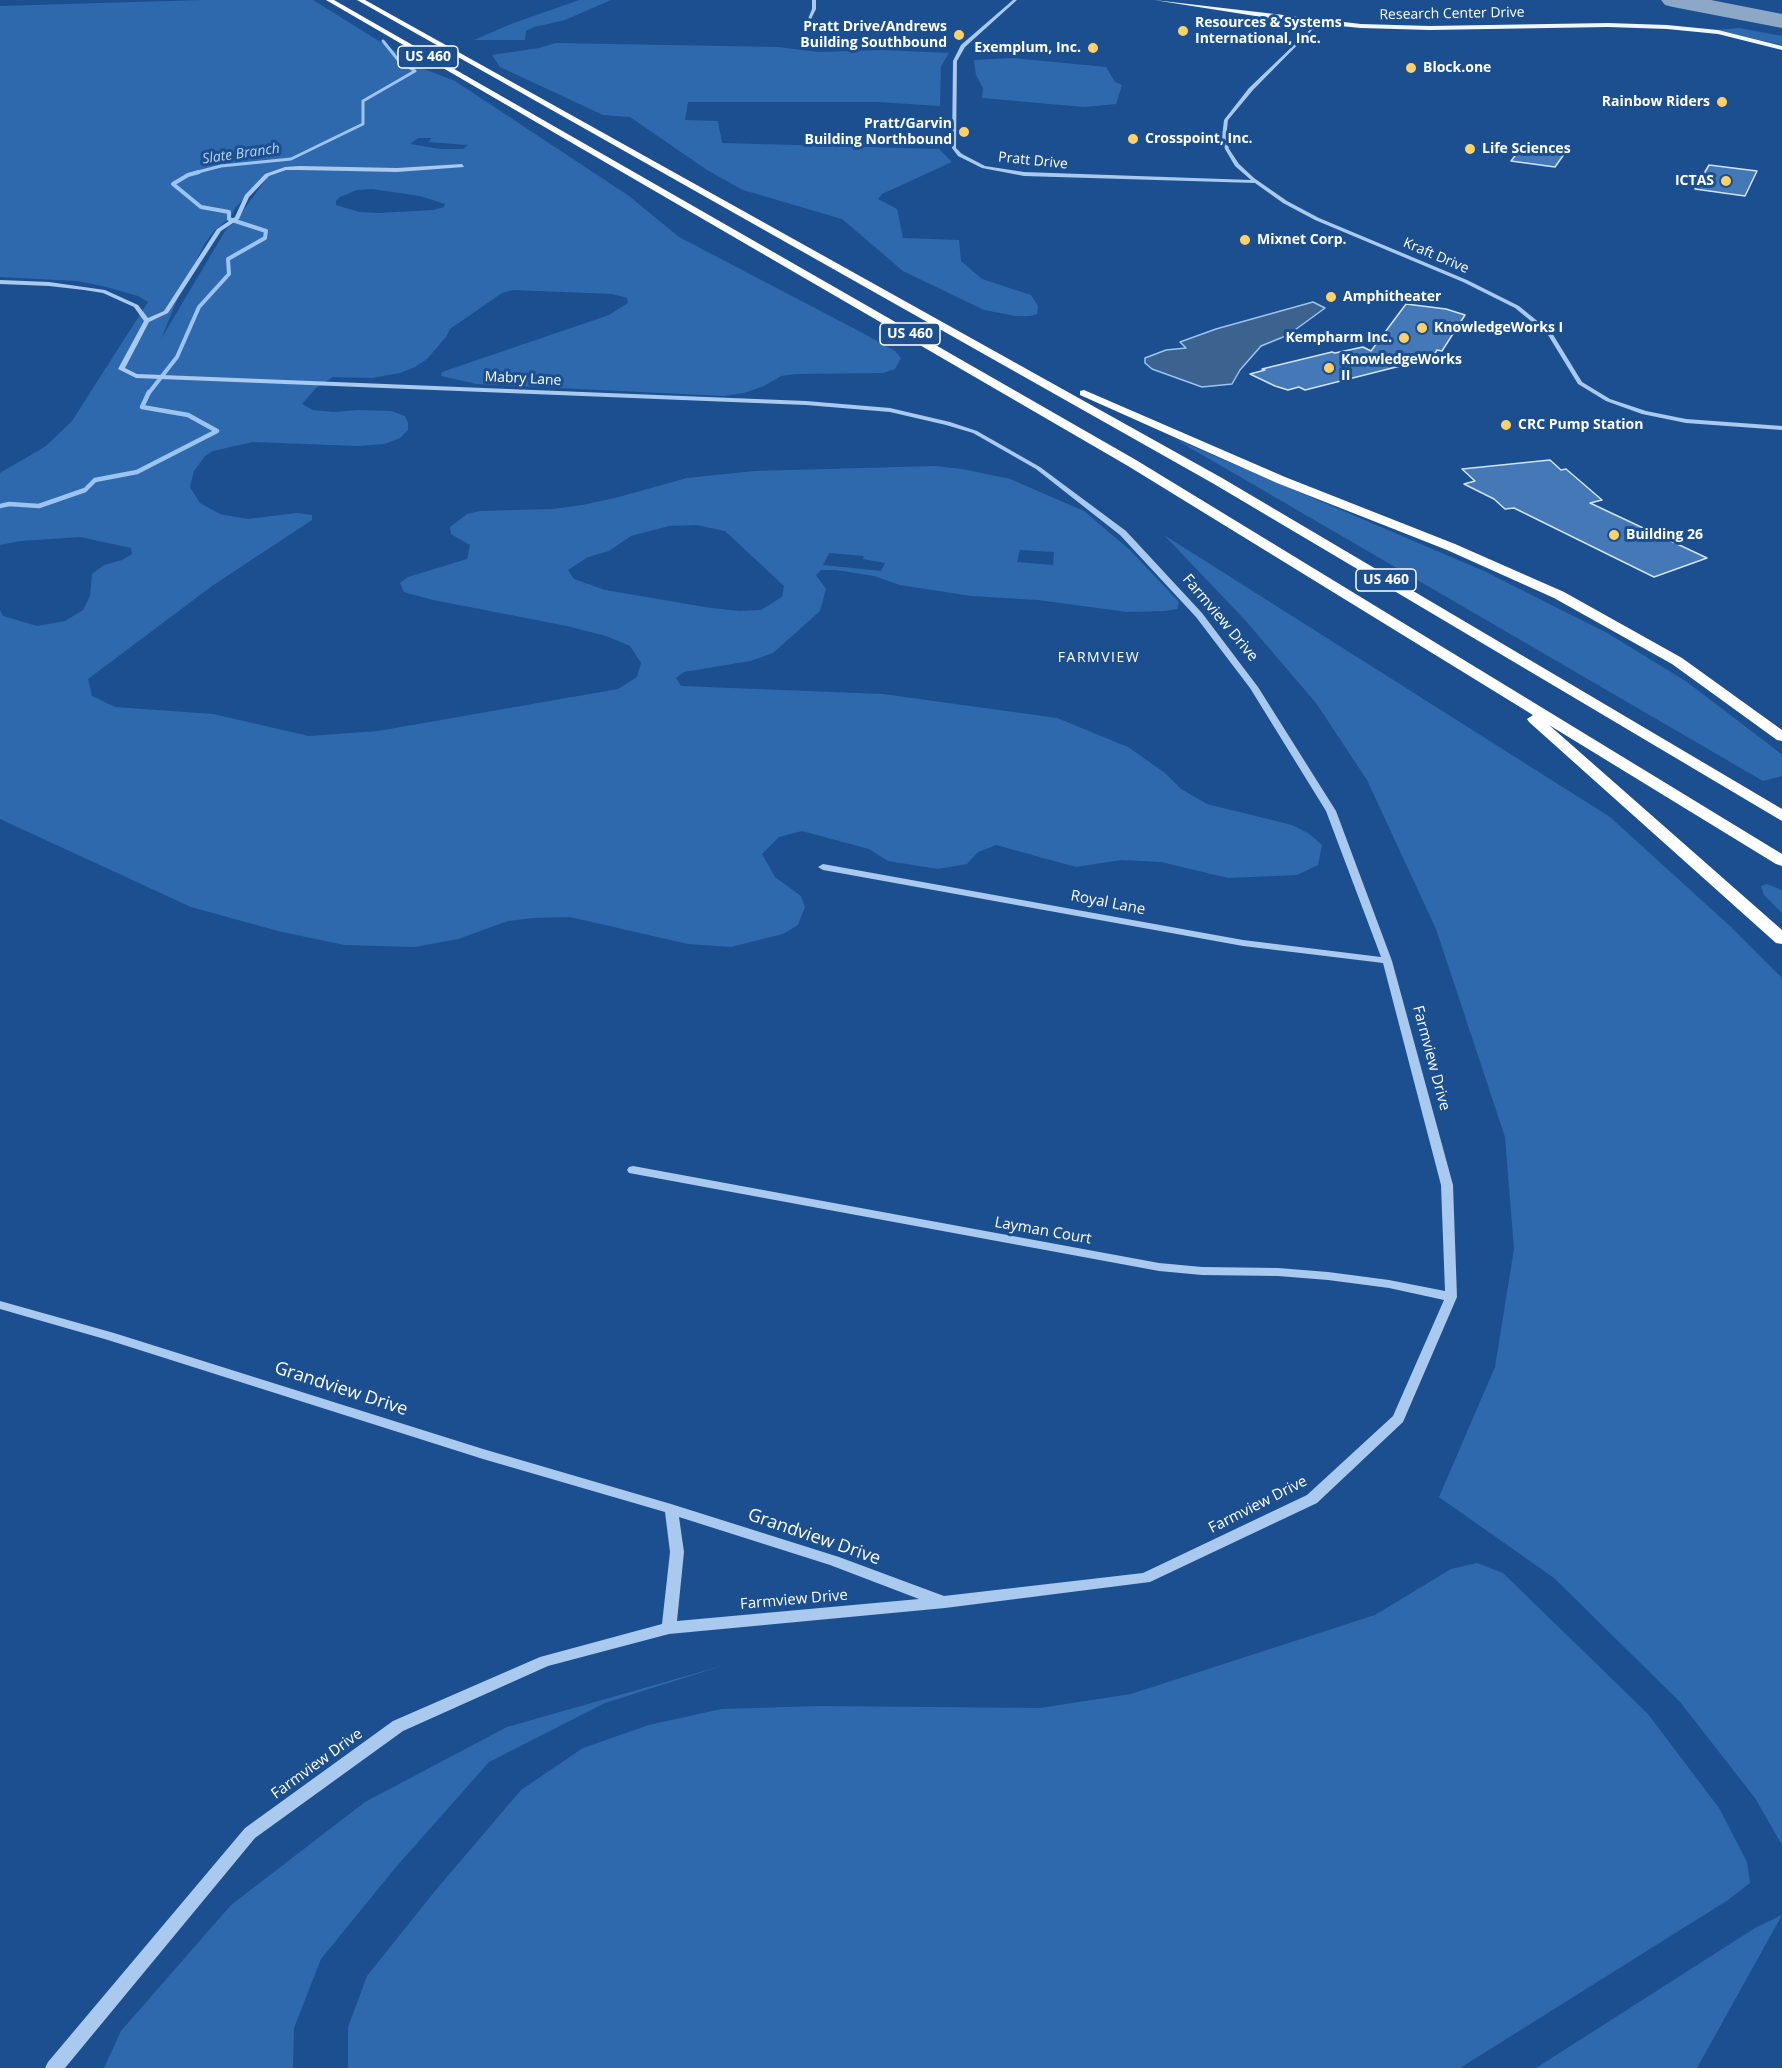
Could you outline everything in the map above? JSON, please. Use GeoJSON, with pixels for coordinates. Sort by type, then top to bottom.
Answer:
{"type":"FeatureCollection","features":[{"type":"Feature","properties":{"kind":"highway","name":"US 460"},"geometry":{"type":"LineString","coordinates":[[329,0],[1123,457],[1782,861]]}},
{"type":"Feature","properties":{"kind":"highway","name":"US 460"},"geometry":{"type":"LineString","coordinates":[[360,0],[1228,486],[1782,816]]}},
{"type":"Feature","properties":{"kind":"highway"},"geometry":{"type":"LineString","coordinates":[[986,351],[1281,480],[1461,551],[1559,595],[1677,662],[1782,737]]}},
{"type":"Feature","properties":{"kind":"highway"},"geometry":{"type":"LineString","coordinates":[[1510,694],[1522,709],[1629,801],[1782,939]]}},
{"type":"Feature","properties":{"kind":"main road","name":"Research Center Drive"},"geometry":{"type":"LineString","coordinates":[[1157,0],[1319,23],[1412,28],[1648,26],[1713,31],[1782,48]]}},
{"type":"Feature","properties":{"kind":"street"},"geometry":{"type":"LineString","coordinates":[[803,33],[814,9],[813,0]]}},
{"type":"Feature","properties":{"kind":"street","name":"Pratt Drive"},"geometry":{"type":"LineString","coordinates":[[1015,0],[963,46],[955,62],[954,148],[960,155],[984,167],[1024,174],[1254,182]]}},
{"type":"Feature","properties":{"kind":"street","name":"Kraft Drive"},"geometry":{"type":"LineString","coordinates":[[1319,23],[1251,89],[1226,120],[1224,132],[1227,149],[1239,167],[1254,182],[1317,219],[1472,284],[1517,307],[1550,334],[1580,382],[1608,400],[1638,411],[1686,421],[1782,428]]}},
{"type":"Feature","properties":{"kind":"street"},"geometry":{"type":"LineString","coordinates":[[0,282],[49,284],[105,292],[136,306],[147,321],[166,312],[219,230],[237,218],[247,196],[267,175],[292,168],[397,170],[462,165]]}},
{"type":"Feature","properties":{"kind":"street","name":"Mabry Lane"},"geometry":{"type":"LineString","coordinates":[[147,321],[122,365],[125,372],[136,376],[795,403],[890,410],[919,415]]}},
{"type":"Feature","properties":{"kind":"street","name":"Farmview Drive"},"geometry":{"type":"LineString","coordinates":[[54,2068],[250,1833],[398,1726],[545,1661],[669,1628],[945,1602],[1145,1578],[1312,1499],[1398,1419],[1451,1298],[1448,1185],[1388,961],[1331,811],[1254,687],[1199,615],[1123,533],[1038,468],[975,432],[919,415]]}},
{"type":"Feature","properties":{"kind":"street","name":"Royal Lane"},"geometry":{"type":"LineString","coordinates":[[824,867],[1243,943],[1388,961]]}},
{"type":"Feature","properties":{"kind":"street","name":"Layman Court"},"geometry":{"type":"LineString","coordinates":[[633,1170],[1159,1267],[1328,1276],[1389,1284],[1451,1298]]}},
{"type":"Feature","properties":{"kind":"street","name":"Grandview Drive"},"geometry":{"type":"LineString","coordinates":[[0,1305],[110,1336],[483,1454],[671,1509],[834,1561],[945,1602]]}},
{"type":"Feature","properties":{"kind":"street"},"geometry":{"type":"LineString","coordinates":[[669,1628],[677,1552],[671,1509]]}},
{"type":"Feature","properties":{"kind":"shaded area"},"geometry":{"type":"Polygon","coordinates":[[[203,0],[313,0],[424,69],[455,81],[629,196],[679,237],[855,329],[895,351],[901,358],[895,369],[883,373],[781,376],[764,386],[744,393],[724,396],[477,384],[441,376],[442,372],[609,315],[628,303],[627,298],[612,294],[513,290],[502,293],[450,329],[427,359],[415,367],[400,373],[372,378],[333,377],[317,387],[302,404],[313,410],[333,412],[391,411],[405,416],[408,423],[408,430],[400,438],[384,444],[358,446],[253,442],[213,451],[205,456],[194,471],[190,487],[200,503],[220,514],[248,519],[297,513],[312,515],[312,520],[212,586],[88,679],[92,696],[115,707],[213,714],[309,736],[378,731],[618,689],[637,677],[641,663],[630,646],[606,636],[567,626],[433,600],[404,592],[400,583],[408,577],[467,559],[470,545],[451,534],[450,527],[467,514],[480,511],[553,509],[582,505],[687,478],[755,471],[935,466],[962,469],[1010,479],[1084,511],[1130,550],[1179,602],[1177,609],[1127,612],[1038,600],[971,596],[900,585],[874,576],[821,570],[816,575],[826,589],[820,611],[773,653],[750,661],[684,672],[676,678],[681,686],[883,694],[1057,718],[1128,747],[1165,773],[1181,789],[1207,804],[1292,825],[1308,833],[1322,845],[1318,865],[1297,875],[1228,878],[1161,862],[1121,860],[1076,867],[996,845],[978,852],[967,864],[938,869],[888,861],[869,849],[802,831],[779,837],[762,854],[775,877],[801,896],[805,907],[798,925],[783,934],[731,947],[688,944],[570,917],[508,921],[458,939],[415,947],[344,945],[278,931],[191,907],[0,819],[0,610],[3,616],[37,626],[65,621],[83,610],[90,596],[92,574],[104,565],[122,560],[132,554],[131,548],[80,537],[21,541],[0,545],[0,473],[46,446],[72,421],[148,302],[138,296],[76,281],[0,277],[0,6],[203,0]],[[418,138],[410,144],[440,149],[463,149],[468,145],[428,142],[432,138],[418,138]],[[266,175],[235,208],[230,218],[215,230],[205,243],[180,293],[161,339],[227,228],[234,223],[267,178],[266,175]],[[372,189],[357,190],[340,197],[336,205],[359,212],[433,210],[444,207],[445,204],[420,196],[372,189]],[[696,525],[669,526],[631,536],[609,551],[588,557],[568,570],[574,579],[605,590],[711,608],[740,611],[761,610],[782,597],[784,586],[725,531],[696,525]],[[1020,550],[1017,562],[1053,565],[1054,552],[1020,550]],[[829,553],[823,565],[881,571],[885,563],[863,559],[864,556],[829,553]]]}},
{"type":"Feature","properties":{"kind":"shaded area"},"geometry":{"type":"Polygon","coordinates":[[[579,0],[611,0],[565,20],[534,27],[526,31],[525,40],[474,40],[511,24],[579,0]]]}},
{"type":"Feature","properties":{"kind":"shaded area"},"geometry":{"type":"Polygon","coordinates":[[[1739,28],[1782,36],[1782,45],[1716,30],[1739,28]]]}},
{"type":"Feature","properties":{"kind":"shaded area"},"geometry":{"type":"Polygon","coordinates":[[[556,43],[778,47],[818,52],[882,50],[949,53],[941,66],[940,106],[878,102],[688,102],[685,120],[718,121],[722,143],[939,149],[952,162],[882,194],[878,199],[897,209],[903,238],[959,240],[961,261],[982,279],[1031,295],[1038,306],[1037,314],[1015,316],[984,310],[903,271],[842,219],[743,190],[707,170],[630,117],[603,115],[500,67],[492,55],[556,43]]]}},
{"type":"Feature","properties":{"kind":"shaded area"},"geometry":{"type":"Polygon","coordinates":[[[1013,58],[1106,67],[1115,82],[1122,85],[1116,104],[1084,107],[982,98],[983,88],[976,75],[974,60],[1013,58]]]}},
{"type":"Feature","properties":{"kind":"shaded area"},"geometry":{"type":"Polygon","coordinates":[[[1313,302],[1325,308],[1288,335],[1261,346],[1240,370],[1232,384],[1202,387],[1152,369],[1145,363],[1145,358],[1166,350],[1186,348],[1180,342],[1216,329],[1313,302]]]}},
{"type":"Feature","properties":{"kind":"shaded area"},"geometry":{"type":"Polygon","coordinates":[[[1175,439],[1486,572],[1609,634],[1687,682],[1782,755],[1782,776],[1763,781],[1175,439]]]}},
{"type":"Feature","properties":{"kind":"shaded area"},"geometry":{"type":"Polygon","coordinates":[[[1164,535],[1610,817],[1731,927],[1782,978],[1782,1845],[1755,1798],[1680,1702],[1554,1578],[1439,1497],[1495,1367],[1514,1249],[1505,1137],[1436,929],[1367,780],[1316,703],[1245,620],[1164,535]]]}},
{"type":"Feature","properties":{"kind":"shaded area"},"geometry":{"type":"Polygon","coordinates":[[[1767,884],[1782,890],[1782,913],[1764,895],[1761,886],[1767,884]]]}},
{"type":"Feature","properties":{"kind":"shaded area"},"geometry":{"type":"Polygon","coordinates":[[[1477,1563],[1503,1573],[1648,1714],[1719,1808],[1747,1862],[1750,1883],[1728,1900],[1460,2068],[348,2068],[348,2027],[367,1976],[435,1891],[521,1790],[583,1748],[649,1725],[721,1709],[819,1706],[1040,1708],[1131,1694],[1375,1615],[1451,1569],[1477,1563]]]}},
{"type":"Feature","properties":{"kind":"shaded area"},"geometry":{"type":"Polygon","coordinates":[[[725,1665],[605,1703],[489,1762],[396,1867],[321,1959],[294,2028],[293,2068],[104,2068],[121,2031],[231,1905],[365,1802],[507,1727],[725,1665]]]}},
{"type":"Feature","properties":{"kind":"shaded area"},"geometry":{"type":"Polygon","coordinates":[[[1782,1915],[1697,2068],[1536,2068],[1755,1928],[1782,1915]]]}},
{"type":"Feature","properties":{"kind":"building"},"geometry":{"type":"Polygon","coordinates":[[[1524,144],[1567,150],[1555,167],[1511,161],[1524,144]]]}},
{"type":"Feature","properties":{"kind":"building","name":"ICTAS"},"geometry":{"type":"Polygon","coordinates":[[[1709,165],[1757,171],[1745,196],[1695,189],[1709,165]]]}},
{"type":"Feature","properties":{"kind":"building"},"geometry":{"type":"Polygon","coordinates":[[[1406,304],[1446,309],[1465,315],[1442,351],[1437,350],[1432,358],[1305,390],[1299,387],[1288,390],[1250,374],[1332,352],[1363,347],[1371,351],[1406,304]]]}},
{"type":"Feature","properties":{"kind":"building","name":"Building 26"},"geometry":{"type":"Polygon","coordinates":[[[1550,460],[1561,470],[1566,469],[1602,500],[1590,503],[1707,558],[1654,577],[1514,508],[1505,509],[1494,499],[1464,484],[1475,481],[1462,469],[1550,460]]]}},
{"type":"Feature","properties":{"kind":"waterway","name":"Slate Branch"},"geometry":{"type":"LineString","coordinates":[[194,173],[221,166],[291,159],[363,124],[363,101],[415,71],[399,61],[383,41]]}},
{"type":"Feature","properties":{"kind":"waterway","name":"Slate Branch"},"geometry":{"type":"LineString","coordinates":[[148,394],[177,357],[199,307],[229,274],[228,259],[265,238],[266,231],[229,219],[229,212],[201,207],[173,184],[188,175],[199,172]]}},
{"type":"Feature","properties":{"kind":"waterway","name":"Slate Branch"},"geometry":{"type":"LineString","coordinates":[[0,506],[9,504],[39,506],[85,490],[95,480],[137,472],[217,431],[188,415],[142,407],[148,394]]}},
{"type":"Feature","properties":{"kind":"taxiway"},"geometry":{"type":"LineString","coordinates":[[1673,0],[1782,21]]}},
{"type":"Feature","properties":{"kind":"place","name":"Resources & Systems International, Inc."},"geometry":{"type":"Point","coordinates":[1183,31]}},
{"type":"Feature","properties":{"kind":"place","name":"Pratt Drive/Andrews Building Southbound"},"geometry":{"type":"Point","coordinates":[959,35]}},
{"type":"Feature","properties":{"kind":"place","name":"Exemplum, Inc."},"geometry":{"type":"Point","coordinates":[1093,48]}},
{"type":"Feature","properties":{"kind":"place","name":"Block.one"},"geometry":{"type":"Point","coordinates":[1411,68]}},
{"type":"Feature","properties":{"kind":"place","name":"Rainbow Riders"},"geometry":{"type":"Point","coordinates":[1722,102]}},
{"type":"Feature","properties":{"kind":"place","name":"Pratt/Garvin Building Northbound"},"geometry":{"type":"Point","coordinates":[964,132]}},
{"type":"Feature","properties":{"kind":"place","name":"Crosspoint, Inc."},"geometry":{"type":"Point","coordinates":[1133,139]}},
{"type":"Feature","properties":{"kind":"place","name":"Life Sciences"},"geometry":{"type":"Point","coordinates":[1470,149]}},
{"type":"Feature","properties":{"kind":"place","name":"ICTAS"},"geometry":{"type":"Point","coordinates":[1726,181]}},
{"type":"Feature","properties":{"kind":"place","name":"Mixnet Corp."},"geometry":{"type":"Point","coordinates":[1245,240]}},
{"type":"Feature","properties":{"kind":"place","name":"Amphitheater"},"geometry":{"type":"Point","coordinates":[1331,297]}},
{"type":"Feature","properties":{"kind":"place","name":"KnowledgeWorks I"},"geometry":{"type":"Point","coordinates":[1422,328]}},
{"type":"Feature","properties":{"kind":"place","name":"Kempharm Inc."},"geometry":{"type":"Point","coordinates":[1404,338]}},
{"type":"Feature","properties":{"kind":"place","name":"KnowledgeWorks II"},"geometry":{"type":"Point","coordinates":[1329,368]}},
{"type":"Feature","properties":{"kind":"place","name":"CRC Pump Station"},"geometry":{"type":"Point","coordinates":[1506,425]}},
{"type":"Feature","properties":{"kind":"place","name":"Building 26"},"geometry":{"type":"Point","coordinates":[1614,535]}},
{"type":"Feature","properties":{"kind":"district","name":"FARMVIEW"},"geometry":{"type":"Point","coordinates":[1099,658]}}]}
